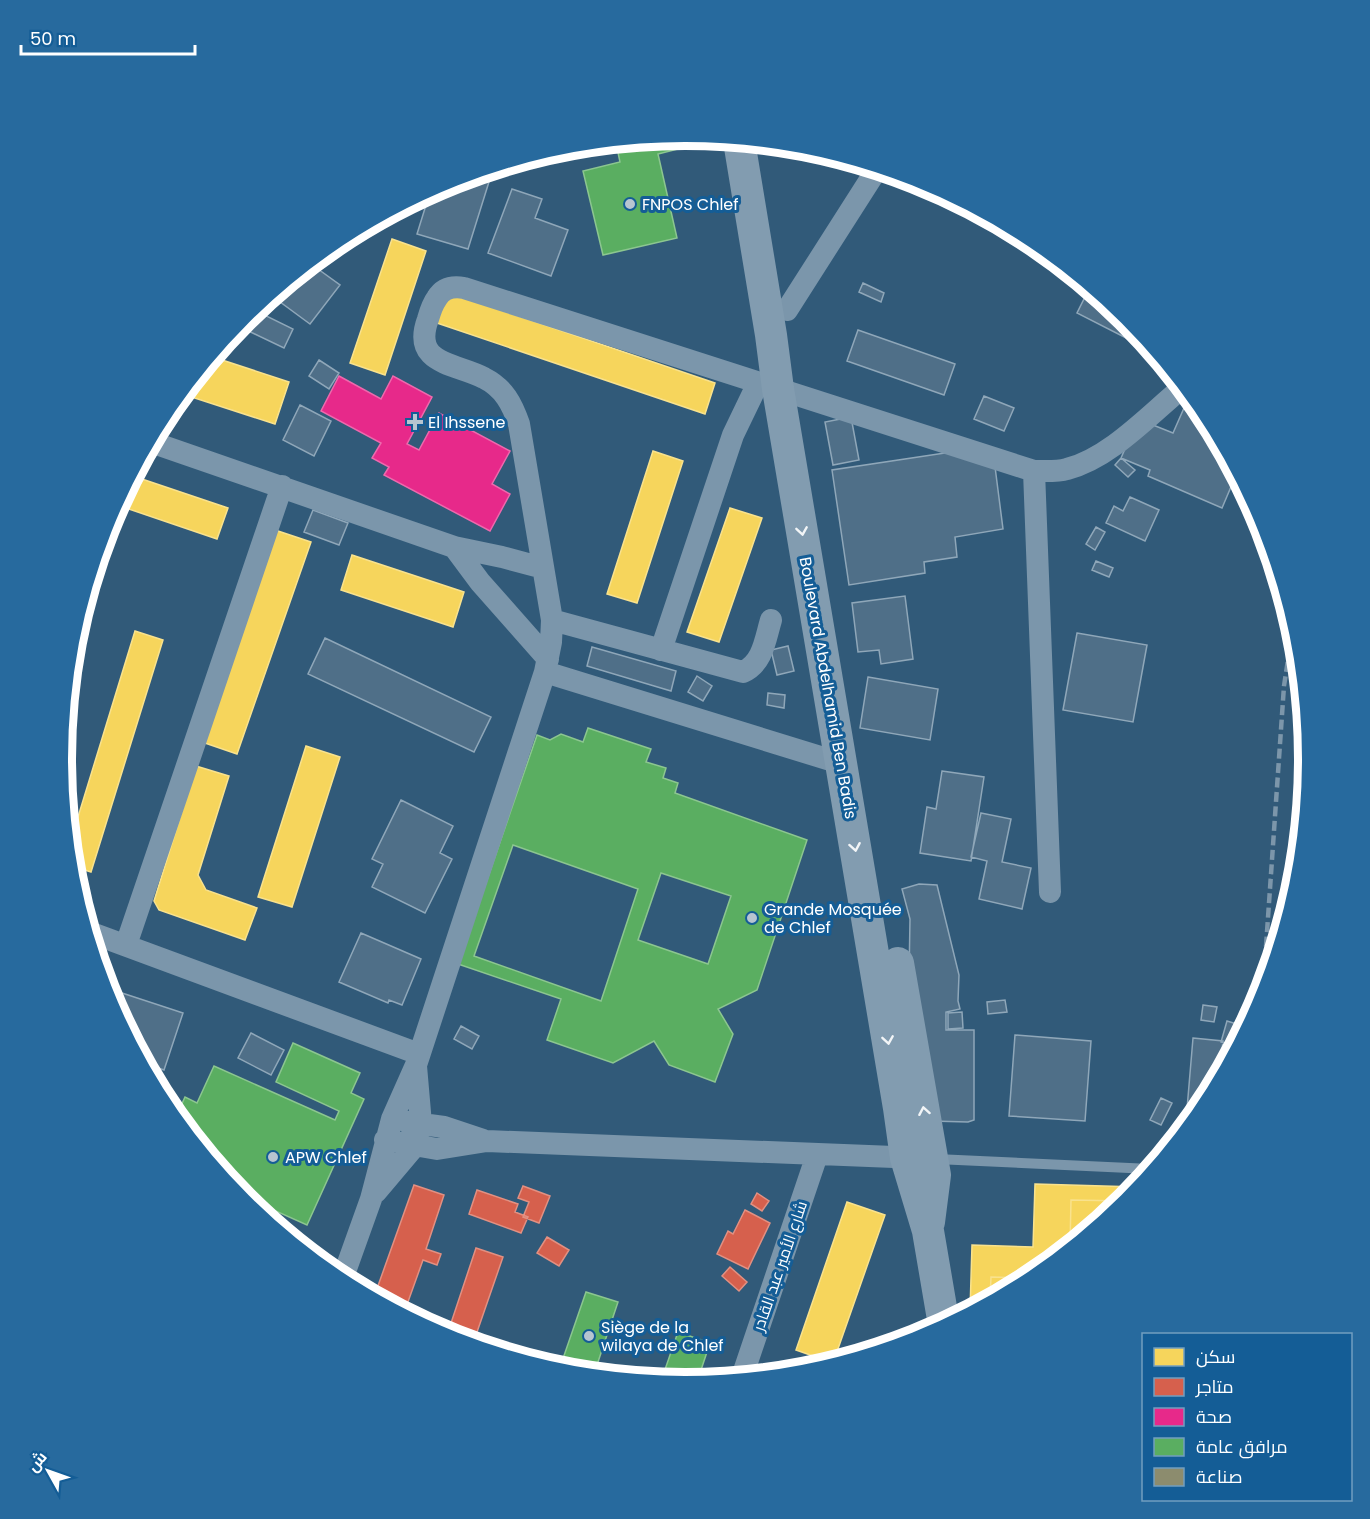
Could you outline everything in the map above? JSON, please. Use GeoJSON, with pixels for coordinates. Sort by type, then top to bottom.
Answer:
{"type":"FeatureCollection","features":[{"type":"Feature","properties":{"kind":"main road","name":"Boulevard Abdelhamid Ben Badis"},"geometry":{"type":"LineString","coordinates":[[741,150],[778,389],[900,1108],[919,1158]]}},
{"type":"Feature","properties":{"kind":"main road","name":"Boulevard Abdelhamid Ben Badis"},"geometry":{"type":"LineString","coordinates":[[761,152],[787,310],[778,389],[919,1158],[928,1231],[942,1315]]}},
{"type":"Feature","properties":{"kind":"street"},"geometry":{"type":"LineString","coordinates":[[787,310],[873,176]]}},
{"type":"Feature","properties":{"kind":"street"},"geometry":{"type":"LineString","coordinates":[[346,1270],[371,1199],[388,1130],[417,1059],[547,665],[552,620],[519,424],[513,405],[501,390],[484,378],[439,361],[431,355],[423,339],[433,304],[445,290],[454,286],[464,288],[1034,471],[1066,470],[1092,459],[1119,441],[1176,393]]}},
{"type":"Feature","properties":{"kind":"street"},"geometry":{"type":"LineString","coordinates":[[661,650],[733,435],[778,389]]}},
{"type":"Feature","properties":{"kind":"street"},"geometry":{"type":"LineString","coordinates":[[159,445],[454,547],[543,568]]}},
{"type":"Feature","properties":{"kind":"street"},"geometry":{"type":"LineString","coordinates":[[1034,471],[1050,892]]}},
{"type":"Feature","properties":{"kind":"street"},"geometry":{"type":"LineString","coordinates":[[126,945],[282,486]]}},
{"type":"Feature","properties":{"kind":"street"},"geometry":{"type":"LineString","coordinates":[[454,547],[547,665],[840,762]]}},
{"type":"Feature","properties":{"kind":"street"},"geometry":{"type":"LineString","coordinates":[[552,620],[743,672],[752,668],[759,659],[771,620]]}},
{"type":"Feature","properties":{"kind":"street"},"geometry":{"type":"LineString","coordinates":[[98,935],[417,1059]]}},
{"type":"Feature","properties":{"kind":"street"},"geometry":{"type":"LineString","coordinates":[[371,1199],[414,1147],[421,1124],[417,1059]]}},
{"type":"Feature","properties":{"kind":"street"},"geometry":{"type":"LineString","coordinates":[[388,1130],[421,1124],[444,1127],[487,1141]]}},
{"type":"Feature","properties":{"kind":"street"},"geometry":{"type":"LineString","coordinates":[[388,1130],[414,1147],[437,1149],[487,1141],[919,1158]]}},
{"type":"Feature","properties":{"kind":"street","name":"شارع الأمير عبد القادر"},"geometry":{"type":"LineString","coordinates":[[745,1369],[817,1155]]}},
{"type":"Feature","properties":{"kind":"lane"},"geometry":{"type":"LineString","coordinates":[[919,1158],[1142,1169]]}},
{"type":"Feature","properties":{"kind":"building: سكن"},"geometry":{"type":"Polygon","coordinates":[[[392,239],[426,251],[385,375],[350,363],[392,239]]]}},
{"type":"Feature","properties":{"kind":"building: سكن"},"geometry":{"type":"Polygon","coordinates":[[[445,291],[715,383],[705,414],[434,322],[445,291]]]}},
{"type":"Feature","properties":{"kind":"building: سكن"},"geometry":{"type":"Polygon","coordinates":[[[220,359],[289,382],[275,424],[191,397],[220,359]]]}},
{"type":"Feature","properties":{"kind":"building: سكن"},"geometry":{"type":"Polygon","coordinates":[[[653,451],[683,461],[637,603],[607,594],[653,451]]]}},
{"type":"Feature","properties":{"kind":"building: سكن"},"geometry":{"type":"Polygon","coordinates":[[[140,478],[228,508],[217,539],[126,508],[140,478]]]}},
{"type":"Feature","properties":{"kind":"building: سكن"},"geometry":{"type":"Polygon","coordinates":[[[730,508],[762,518],[719,642],[687,632],[730,508]]]}},
{"type":"Feature","properties":{"kind":"building: سكن"},"geometry":{"type":"Polygon","coordinates":[[[275,530],[311,542],[237,754],[202,742],[275,530]]]}},
{"type":"Feature","properties":{"kind":"building: سكن"},"geometry":{"type":"Polygon","coordinates":[[[352,555],[464,592],[453,627],[341,590],[352,555]]]}},
{"type":"Feature","properties":{"kind":"building: سكن"},"geometry":{"type":"Polygon","coordinates":[[[135,631],[163,640],[91,872],[82,869],[76,825],[135,631]]]}},
{"type":"Feature","properties":{"kind":"building: سكن"},"geometry":{"type":"Polygon","coordinates":[[[306,746],[340,757],[292,907],[258,897],[306,746]]]}},
{"type":"Feature","properties":{"kind":"building: سكن"},"geometry":{"type":"Polygon","coordinates":[[[196,766],[229,776],[198,875],[206,890],[257,908],[245,940],[159,910],[154,901],[196,766]]]}},
{"type":"Feature","properties":{"kind":"building: سكن"},"geometry":{"type":"Polygon","coordinates":[[[1035,1184],[1124,1187],[1058,1246],[1026,1269],[970,1301],[972,1245],[1033,1247],[1035,1184]]]}},
{"type":"Feature","properties":{"kind":"building: سكن"},"geometry":{"type":"Polygon","coordinates":[[[1071,1200],[1110,1201],[1089,1220],[1070,1236],[1071,1200]]]}},
{"type":"Feature","properties":{"kind":"building: سكن"},"geometry":{"type":"Polygon","coordinates":[[[847,1202],[885,1215],[836,1354],[818,1358],[796,1350],[847,1202]]]}},
{"type":"Feature","properties":{"kind":"building: سكن"},"geometry":{"type":"Polygon","coordinates":[[[991,1277],[1012,1278],[991,1290],[991,1277]]]}},
{"type":"Feature","properties":{"kind":"building: متاجر"},"geometry":{"type":"Polygon","coordinates":[[[414,1185],[444,1195],[426,1249],[441,1254],[437,1265],[423,1260],[407,1305],[377,1289],[414,1185]]]}},
{"type":"Feature","properties":{"kind":"building: متاجر"},"geometry":{"type":"Polygon","coordinates":[[[523,1186],[550,1196],[539,1223],[523,1217],[529,1202],[518,1198],[523,1186]]]}},
{"type":"Feature","properties":{"kind":"building: متاجر"},"geometry":{"type":"Polygon","coordinates":[[[477,1190],[518,1204],[515,1212],[528,1217],[521,1233],[469,1214],[477,1190]]]}},
{"type":"Feature","properties":{"kind":"building: متاجر"},"geometry":{"type":"Polygon","coordinates":[[[757,1193],[769,1201],[762,1211],[751,1204],[757,1193]]]}},
{"type":"Feature","properties":{"kind":"building: متاجر"},"geometry":{"type":"Polygon","coordinates":[[[745,1210],[770,1223],[748,1269],[717,1254],[728,1231],[733,1234],[745,1210]]]}},
{"type":"Feature","properties":{"kind":"building: متاجر"},"geometry":{"type":"Polygon","coordinates":[[[547,1237],[569,1250],[559,1266],[537,1253],[547,1237]]]}},
{"type":"Feature","properties":{"kind":"building: متاجر"},"geometry":{"type":"Polygon","coordinates":[[[476,1248],[503,1257],[476,1335],[485,1339],[450,1326],[476,1248]]]}},
{"type":"Feature","properties":{"kind":"building: متاجر"},"geometry":{"type":"Polygon","coordinates":[[[730,1267],[747,1282],[739,1291],[722,1276],[730,1267]]]}},
{"type":"Feature","properties":{"kind":"building: صحة"},"geometry":{"type":"Polygon","coordinates":[[[339,376],[381,399],[393,376],[432,397],[407,444],[419,450],[439,413],[510,451],[492,484],[510,494],[490,531],[384,475],[389,467],[372,458],[381,443],[321,411],[339,376]]]}},
{"type":"Feature","properties":{"kind":"building: مرافق عامة","name":"FNPOS Chlef"},"geometry":{"type":"Polygon","coordinates":[[[682,146],[682,148],[658,154],[677,238],[603,255],[583,171],[620,162],[618,151],[682,146]]]}},
{"type":"Feature","properties":{"kind":"building: مرافق عامة","name":"Grande Mosquée de Chlef"},"geometry":{"type":"Polygon","coordinates":[[[588,728],[651,749],[646,762],[666,768],[663,778],[678,783],[675,793],[807,840],[757,990],[718,1009],[733,1034],[715,1082],[669,1065],[654,1041],[613,1063],[547,1040],[561,999],[458,964],[537,735],[550,740],[561,734],[583,742],[588,728]],[[513,845],[474,956],[601,1001],[638,889],[513,845]],[[661,873],[638,940],[708,964],[731,896],[661,873]]]}},
{"type":"Feature","properties":{"kind":"building: مرافق عامة","name":"APW Chlef"},"geometry":{"type":"Polygon","coordinates":[[[293,1043],[360,1073],[351,1093],[364,1099],[307,1225],[267,1207],[224,1164],[180,1107],[185,1097],[197,1103],[214,1066],[335,1120],[339,1111],[276,1082],[293,1043]]]}},
{"type":"Feature","properties":{"kind":"building: مرافق عامة","name":"Siège de la wilaya de Chlef"},"geometry":{"type":"Polygon","coordinates":[[[586,1292],[618,1302],[597,1366],[562,1360],[586,1292]]]}},
{"type":"Feature","properties":{"kind":"building: مرافق عامة","name":"Siège de la wilaya de Chlef"},"geometry":{"type":"Polygon","coordinates":[[[678,1332],[710,1343],[700,1372],[664,1371],[678,1332]]]}},
{"type":"Feature","properties":{"kind":"building: أخرى"},"geometry":{"type":"Polygon","coordinates":[[[490,178],[468,249],[417,234],[426,204],[490,178]]]}},
{"type":"Feature","properties":{"kind":"building: أخرى"},"geometry":{"type":"Polygon","coordinates":[[[512,189],[542,199],[535,218],[568,230],[551,276],[488,253],[512,189]]]}},
{"type":"Feature","properties":{"kind":"building: أخرى"},"geometry":{"type":"Polygon","coordinates":[[[318,269],[340,285],[310,324],[279,301],[318,269]]]}},
{"type":"Feature","properties":{"kind":"building: أخرى"},"geometry":{"type":"Polygon","coordinates":[[[863,283],[884,293],[881,302],[859,292],[863,283]]]}},
{"type":"Feature","properties":{"kind":"building: أخرى"},"geometry":{"type":"Polygon","coordinates":[[[1085,296],[1129,337],[1128,339],[1077,313],[1085,296]]]}},
{"type":"Feature","properties":{"kind":"building: أخرى"},"geometry":{"type":"Polygon","coordinates":[[[264,315],[293,329],[284,348],[248,331],[264,315]]]}},
{"type":"Feature","properties":{"kind":"building: أخرى"},"geometry":{"type":"Polygon","coordinates":[[[858,330],[955,364],[944,395],[847,361],[858,330]]]}},
{"type":"Feature","properties":{"kind":"building: أخرى"},"geometry":{"type":"Polygon","coordinates":[[[319,360],[339,373],[329,389],[309,376],[319,360]]]}},
{"type":"Feature","properties":{"kind":"building: أخرى"},"geometry":{"type":"Polygon","coordinates":[[[984,396],[1014,408],[1004,431],[974,419],[984,396]]]}},
{"type":"Feature","properties":{"kind":"building: أخرى"},"geometry":{"type":"Polygon","coordinates":[[[300,405],[331,421],[314,456],[283,440],[300,405]]]}},
{"type":"Feature","properties":{"kind":"building: أخرى"},"geometry":{"type":"Polygon","coordinates":[[[1184,408],[1188,410],[1232,483],[1222,508],[1148,476],[1150,470],[1121,458],[1138,419],[1173,433],[1184,408]]]}},
{"type":"Feature","properties":{"kind":"building: أخرى"},"geometry":{"type":"Polygon","coordinates":[[[851,417],[859,460],[833,465],[825,422],[851,417]]]}},
{"type":"Feature","properties":{"kind":"building: أخرى"},"geometry":{"type":"Polygon","coordinates":[[[978,448],[994,459],[1003,529],[955,537],[957,557],[924,562],[925,573],[849,585],[832,470],[978,448]]]}},
{"type":"Feature","properties":{"kind":"building: أخرى"},"geometry":{"type":"Polygon","coordinates":[[[1121,458],[1135,470],[1128,477],[1115,465],[1121,458]]]}},
{"type":"Feature","properties":{"kind":"building: أخرى"},"geometry":{"type":"Polygon","coordinates":[[[1130,497],[1159,510],[1145,541],[1106,523],[1114,506],[1123,511],[1130,497]]]}},
{"type":"Feature","properties":{"kind":"building: أخرى"},"geometry":{"type":"Polygon","coordinates":[[[313,510],[348,523],[339,545],[304,532],[313,510]]]}},
{"type":"Feature","properties":{"kind":"building: أخرى"},"geometry":{"type":"Polygon","coordinates":[[[1096,527],[1105,532],[1095,550],[1086,544],[1096,527]]]}},
{"type":"Feature","properties":{"kind":"building: أخرى"},"geometry":{"type":"Polygon","coordinates":[[[1096,561],[1113,568],[1109,577],[1092,570],[1096,561]]]}},
{"type":"Feature","properties":{"kind":"building: أخرى"},"geometry":{"type":"Polygon","coordinates":[[[905,596],[913,659],[881,664],[879,650],[858,652],[852,603],[905,596]]]}},
{"type":"Feature","properties":{"kind":"building: أخرى"},"geometry":{"type":"Polygon","coordinates":[[[1077,633],[1147,645],[1133,722],[1063,710],[1077,633]]]}},
{"type":"Feature","properties":{"kind":"building: أخرى"},"geometry":{"type":"Polygon","coordinates":[[[325,638],[491,717],[474,752],[308,674],[325,638]]]}},
{"type":"Feature","properties":{"kind":"building: أخرى"},"geometry":{"type":"Polygon","coordinates":[[[788,646],[794,671],[777,675],[771,650],[788,646]]]}},
{"type":"Feature","properties":{"kind":"building: أخرى"},"geometry":{"type":"Polygon","coordinates":[[[592,647],[676,671],[671,691],[587,666],[592,647]]]}},
{"type":"Feature","properties":{"kind":"building: أخرى"},"geometry":{"type":"Polygon","coordinates":[[[697,676],[712,686],[703,701],[688,692],[697,676]]]}},
{"type":"Feature","properties":{"kind":"building: أخرى"},"geometry":{"type":"Polygon","coordinates":[[[868,677],[938,689],[930,740],[860,728],[868,677]]]}},
{"type":"Feature","properties":{"kind":"building: أخرى"},"geometry":{"type":"Polygon","coordinates":[[[768,693],[785,695],[784,708],[767,705],[768,693]]]}},
{"type":"Feature","properties":{"kind":"building: أخرى"},"geometry":{"type":"Polygon","coordinates":[[[942,771],[984,777],[971,861],[920,853],[927,807],[936,809],[942,771]]]}},
{"type":"Feature","properties":{"kind":"building: أخرى"},"geometry":{"type":"Polygon","coordinates":[[[401,800],[453,826],[440,853],[452,859],[425,913],[372,887],[383,864],[372,859],[401,800]]]}},
{"type":"Feature","properties":{"kind":"building: أخرى"},"geometry":{"type":"Polygon","coordinates":[[[981,813],[1011,819],[1002,862],[1031,868],[1022,909],[979,899],[987,861],[971,857],[981,813]]]}},
{"type":"Feature","properties":{"kind":"building: أخرى"},"geometry":{"type":"Polygon","coordinates":[[[919,884],[937,885],[959,975],[960,1009],[946,1012],[946,1030],[974,1030],[974,1120],[968,1122],[931,1121],[909,979],[910,919],[902,889],[919,884]]]}},
{"type":"Feature","properties":{"kind":"building: أخرى"},"geometry":{"type":"Polygon","coordinates":[[[361,933],[421,959],[402,1005],[389,1000],[388,1003],[339,982],[361,933]]]}},
{"type":"Feature","properties":{"kind":"building: أخرى"},"geometry":{"type":"Polygon","coordinates":[[[119,993],[183,1013],[164,1070],[154,1066],[135,1031],[119,993]]]}},
{"type":"Feature","properties":{"kind":"building: أخرى"},"geometry":{"type":"Polygon","coordinates":[[[1005,1000],[1007,1012],[988,1014],[987,1002],[1005,1000]]]}},
{"type":"Feature","properties":{"kind":"building: أخرى"},"geometry":{"type":"Polygon","coordinates":[[[1203,1005],[1217,1007],[1214,1022],[1201,1020],[1203,1005]]]}},
{"type":"Feature","properties":{"kind":"building: أخرى"},"geometry":{"type":"Polygon","coordinates":[[[962,1012],[963,1028],[948,1029],[948,1013],[962,1012]]]}},
{"type":"Feature","properties":{"kind":"building: أخرى"},"geometry":{"type":"Polygon","coordinates":[[[1227,1021],[1238,1024],[1228,1044],[1221,1042],[1227,1021]]]}},
{"type":"Feature","properties":{"kind":"building: أخرى"},"geometry":{"type":"Polygon","coordinates":[[[461,1026],[479,1036],[472,1049],[454,1039],[461,1026]]]}},
{"type":"Feature","properties":{"kind":"building: أخرى"},"geometry":{"type":"Polygon","coordinates":[[[251,1033],[284,1050],[271,1075],[238,1058],[251,1033]]]}},
{"type":"Feature","properties":{"kind":"building: أخرى"},"geometry":{"type":"Polygon","coordinates":[[[1015,1035],[1091,1041],[1085,1121],[1009,1116],[1015,1035]]]}},
{"type":"Feature","properties":{"kind":"building: أخرى"},"geometry":{"type":"Polygon","coordinates":[[[1193,1038],[1223,1041],[1221,1056],[1195,1100],[1187,1109],[1193,1038]]]}},
{"type":"Feature","properties":{"kind":"building: أخرى"},"geometry":{"type":"Polygon","coordinates":[[[1161,1098],[1172,1103],[1161,1125],[1150,1120],[1161,1098]]]}},
{"type":"Feature","properties":{"kind":"railway"},"geometry":{"type":"LineString","coordinates":[[1265,956],[1284,686],[1289,655]]}},
{"type":"Feature","properties":{"kind":"place","name":"FNPOS Chlef"},"geometry":{"type":"Point","coordinates":[630,204]}},
{"type":"Feature","properties":{"kind":"place","name":"El Ihssene"},"geometry":{"type":"Point","coordinates":[415,422]}},
{"type":"Feature","properties":{"kind":"place","name":"Grande Mosquée de Chlef"},"geometry":{"type":"Point","coordinates":[752,918]}},
{"type":"Feature","properties":{"kind":"place","name":"APW Chlef"},"geometry":{"type":"Point","coordinates":[273,1157]}},
{"type":"Feature","properties":{"kind":"place","name":"Siège de la wilaya de Chlef"},"geometry":{"type":"Point","coordinates":[589,1336]}}]}
